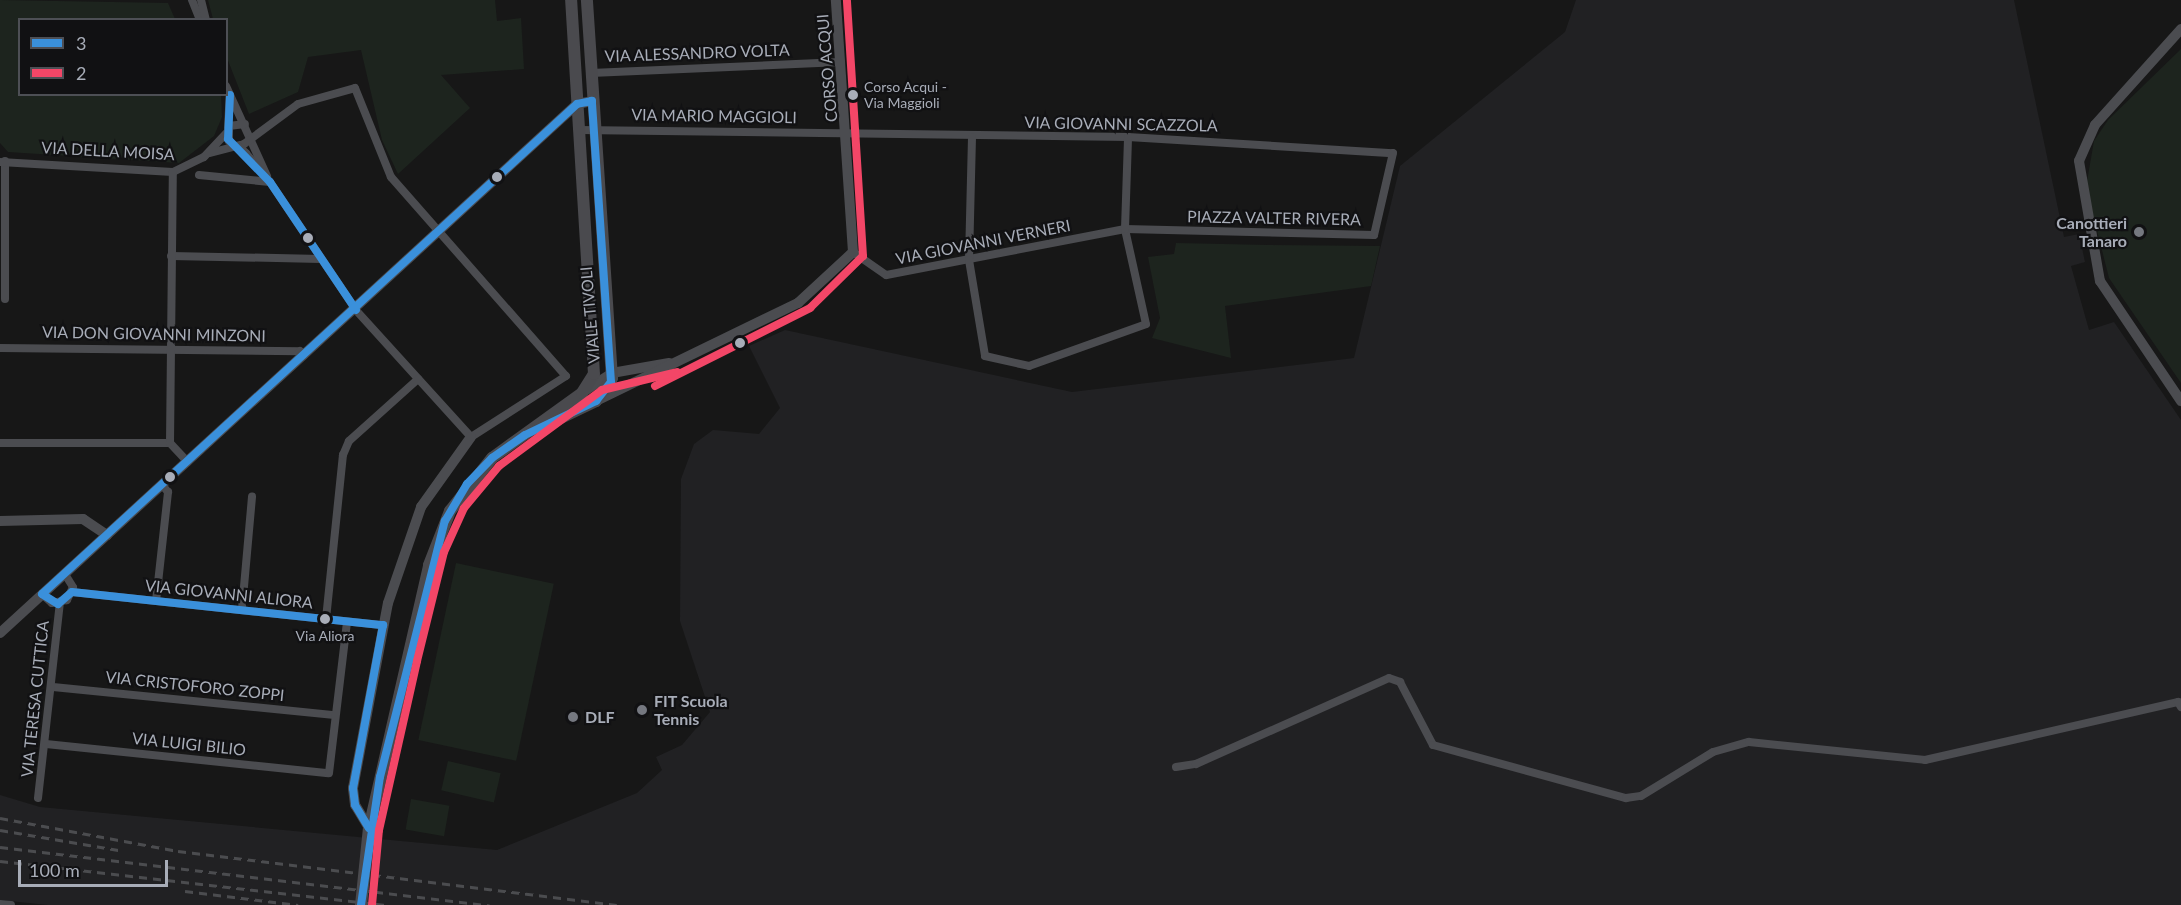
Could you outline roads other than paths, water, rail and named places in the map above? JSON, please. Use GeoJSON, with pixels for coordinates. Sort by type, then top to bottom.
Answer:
{"type":"FeatureCollection","features":[{"type":"Feature","properties":{"kind":"main road","name":"VIALE TIVOLI"},"geometry":{"type":"LineString","coordinates":[[571,0],[594,374],[586,390]]}},
{"type":"Feature","properties":{"kind":"main road","name":"VIALE TIVOLI"},"geometry":{"type":"LineString","coordinates":[[587,0],[608,341],[612,373],[596,401]]}},
{"type":"Feature","properties":{"kind":"main road"},"geometry":{"type":"LineString","coordinates":[[361,905],[369,828],[440,533],[475,474],[586,390]]}},
{"type":"Feature","properties":{"kind":"main road"},"geometry":{"type":"LineString","coordinates":[[525,435],[596,401]]}},
{"type":"Feature","properties":{"kind":"street"},"geometry":{"type":"LineString","coordinates":[[192,0],[199,18]]}},
{"type":"Feature","properties":{"kind":"street"},"geometry":{"type":"LineString","coordinates":[[201,0],[206,18]]}},
{"type":"Feature","properties":{"kind":"street","name":"CORSO ACQUI"},"geometry":{"type":"LineString","coordinates":[[836,0],[848,133],[853,252]]}},
{"type":"Feature","properties":{"kind":"street"},"geometry":{"type":"LineString","coordinates":[[2181,29],[2095,125],[2079,160],[2100,281],[2181,401]]}},
{"type":"Feature","properties":{"kind":"street","name":"VIA ALESSANDRO VOLTA"},"geometry":{"type":"LineString","coordinates":[[591,73],[841,62]]}},
{"type":"Feature","properties":{"kind":"street"},"geometry":{"type":"LineString","coordinates":[[236,146],[268,122],[298,104],[355,88],[385,168],[437,234],[564,370],[566,376],[471,437],[417,516],[383,625],[353,788],[355,805],[369,828]]}},
{"type":"Feature","properties":{"kind":"street"},"geometry":{"type":"LineString","coordinates":[[228,90],[270,182]]}},
{"type":"Feature","properties":{"kind":"street"},"geometry":{"type":"LineString","coordinates":[[228,96],[227,130],[236,146],[270,182],[356,310],[471,437]]}},
{"type":"Feature","properties":{"kind":"street"},"geometry":{"type":"LineString","coordinates":[[0,633],[356,310],[577,104],[592,101]]}},
{"type":"Feature","properties":{"kind":"street"},"geometry":{"type":"LineString","coordinates":[[227,130],[245,124],[268,122]]}},
{"type":"Feature","properties":{"kind":"street","name":"VIA DELLA MOISA"},"geometry":{"type":"LineString","coordinates":[[210,153],[227,130]]}},
{"type":"Feature","properties":{"kind":"street","name":"VIA MARIO MAGGIOLI"},"geometry":{"type":"LineString","coordinates":[[579,130],[848,133]]}},
{"type":"Feature","properties":{"kind":"street","name":"VIA GIOVANNI SCAZZOLA"},"geometry":{"type":"LineString","coordinates":[[848,133],[1128,137],[1393,153]]}},
{"type":"Feature","properties":{"kind":"street"},"geometry":{"type":"LineString","coordinates":[[972,136],[969,260],[985,356],[1006,364],[1029,366],[1146,324],[1125,229],[1128,137]]}},
{"type":"Feature","properties":{"kind":"street","name":"VIA DELLA MOISA"},"geometry":{"type":"LineString","coordinates":[[2,162],[173,172],[210,153],[236,146]]}},
{"type":"Feature","properties":{"kind":"street","name":"PIAZZA VALTER RIVERA"},"geometry":{"type":"LineString","coordinates":[[1125,229],[1374,235],[1393,153]]}},
{"type":"Feature","properties":{"kind":"street"},"geometry":{"type":"LineString","coordinates":[[2,162],[5,299]]}},
{"type":"Feature","properties":{"kind":"street"},"geometry":{"type":"LineString","coordinates":[[173,172],[169,349],[170,443],[188,462]]}},
{"type":"Feature","properties":{"kind":"street"},"geometry":{"type":"LineString","coordinates":[[199,175],[270,182]]}},
{"type":"Feature","properties":{"kind":"street","name":"VIA GIOVANNI VERNERI"},"geometry":{"type":"LineString","coordinates":[[853,252],[886,275],[1125,229]]}},
{"type":"Feature","properties":{"kind":"street"},"geometry":{"type":"LineString","coordinates":[[596,401],[804,299],[853,252]]}},
{"type":"Feature","properties":{"kind":"street"},"geometry":{"type":"LineString","coordinates":[[171,256],[321,259]]}},
{"type":"Feature","properties":{"kind":"street"},"geometry":{"type":"LineString","coordinates":[[608,341],[618,364],[639,368]]}},
{"type":"Feature","properties":{"kind":"street","name":"VIA DON GIOVANNI MINZONI"},"geometry":{"type":"LineString","coordinates":[[0,348],[300,351],[304,356]]}},
{"type":"Feature","properties":{"kind":"street"},"geometry":{"type":"LineString","coordinates":[[586,390],[612,373],[675,362]]}},
{"type":"Feature","properties":{"kind":"street"},"geometry":{"type":"LineString","coordinates":[[326,619],[343,455],[349,441],[417,379]]}},
{"type":"Feature","properties":{"kind":"street"},"geometry":{"type":"LineString","coordinates":[[0,442],[170,443]]}},
{"type":"Feature","properties":{"kind":"street"},"geometry":{"type":"LineString","coordinates":[[156,601],[168,492],[162,485]]}},
{"type":"Feature","properties":{"kind":"street"},"geometry":{"type":"LineString","coordinates":[[242,609],[252,496]]}},
{"type":"Feature","properties":{"kind":"street"},"geometry":{"type":"LineString","coordinates":[[0,521],[83,519],[107,535]]}},
{"type":"Feature","properties":{"kind":"street"},"geometry":{"type":"LineString","coordinates":[[42,594],[60,603],[72,592],[65,574]]}},
{"type":"Feature","properties":{"kind":"street","name":"VIA GIOVANNI ALIORA"},"geometry":{"type":"LineString","coordinates":[[72,592],[383,625]]}},
{"type":"Feature","properties":{"kind":"street","name":"VIA TERESA CUTTICA"},"geometry":{"type":"LineString","coordinates":[[38,798],[53,687],[60,603]]}},
{"type":"Feature","properties":{"kind":"street"},"geometry":{"type":"LineString","coordinates":[[335,715],[347,622]]}},
{"type":"Feature","properties":{"kind":"street"},"geometry":{"type":"LineString","coordinates":[[1176,767],[1196,764],[1389,678],[1400,682],[1433,745],[1626,798],[1641,796],[1713,752],[1749,742],[1925,760],[2178,702],[2181,707]]}},
{"type":"Feature","properties":{"kind":"street","name":"VIA CRISTOFORO ZOPPI"},"geometry":{"type":"LineString","coordinates":[[53,687],[335,715]]}},
{"type":"Feature","properties":{"kind":"street","name":"VIA LUIGI BILIO"},"geometry":{"type":"LineString","coordinates":[[46,744],[329,773],[335,715]]}},
{"type":"Feature","properties":{"kind":"street"},"geometry":{"type":"LineString","coordinates":[[0,904],[11,905]]}},
{"type":"Feature","properties":{"kind":"railway"},"geometry":{"type":"LineString","coordinates":[[0,818],[178,851],[617,905]]}},
{"type":"Feature","properties":{"kind":"railway"},"geometry":{"type":"LineString","coordinates":[[0,830],[118,850]]}},
{"type":"Feature","properties":{"kind":"railway"},"geometry":{"type":"LineString","coordinates":[[0,847],[490,905]]}},
{"type":"Feature","properties":{"kind":"railway"},"geometry":{"type":"LineString","coordinates":[[0,861],[388,905]]}},
{"type":"Feature","properties":{"kind":"railway"},"geometry":{"type":"LineString","coordinates":[[185,891],[298,905]]}},
{"type":"Feature","properties":{"kind":"place","name":"Corso Acqui - Via Maggioli"},"geometry":{"type":"Point","coordinates":[853,95]}},
{"type":"Feature","properties":{"kind":"place","name":"Canottieri Tanaro"},"geometry":{"type":"Point","coordinates":[2139,232]}},
{"type":"Feature","properties":{"kind":"place","name":"Via Aliora"},"geometry":{"type":"Point","coordinates":[325,619]}},
{"type":"Feature","properties":{"kind":"place","name":"FIT Scuola Tennis"},"geometry":{"type":"Point","coordinates":[642,710]}},
{"type":"Feature","properties":{"kind":"place","name":"DLF"},"geometry":{"type":"Point","coordinates":[573,717]}}]}
